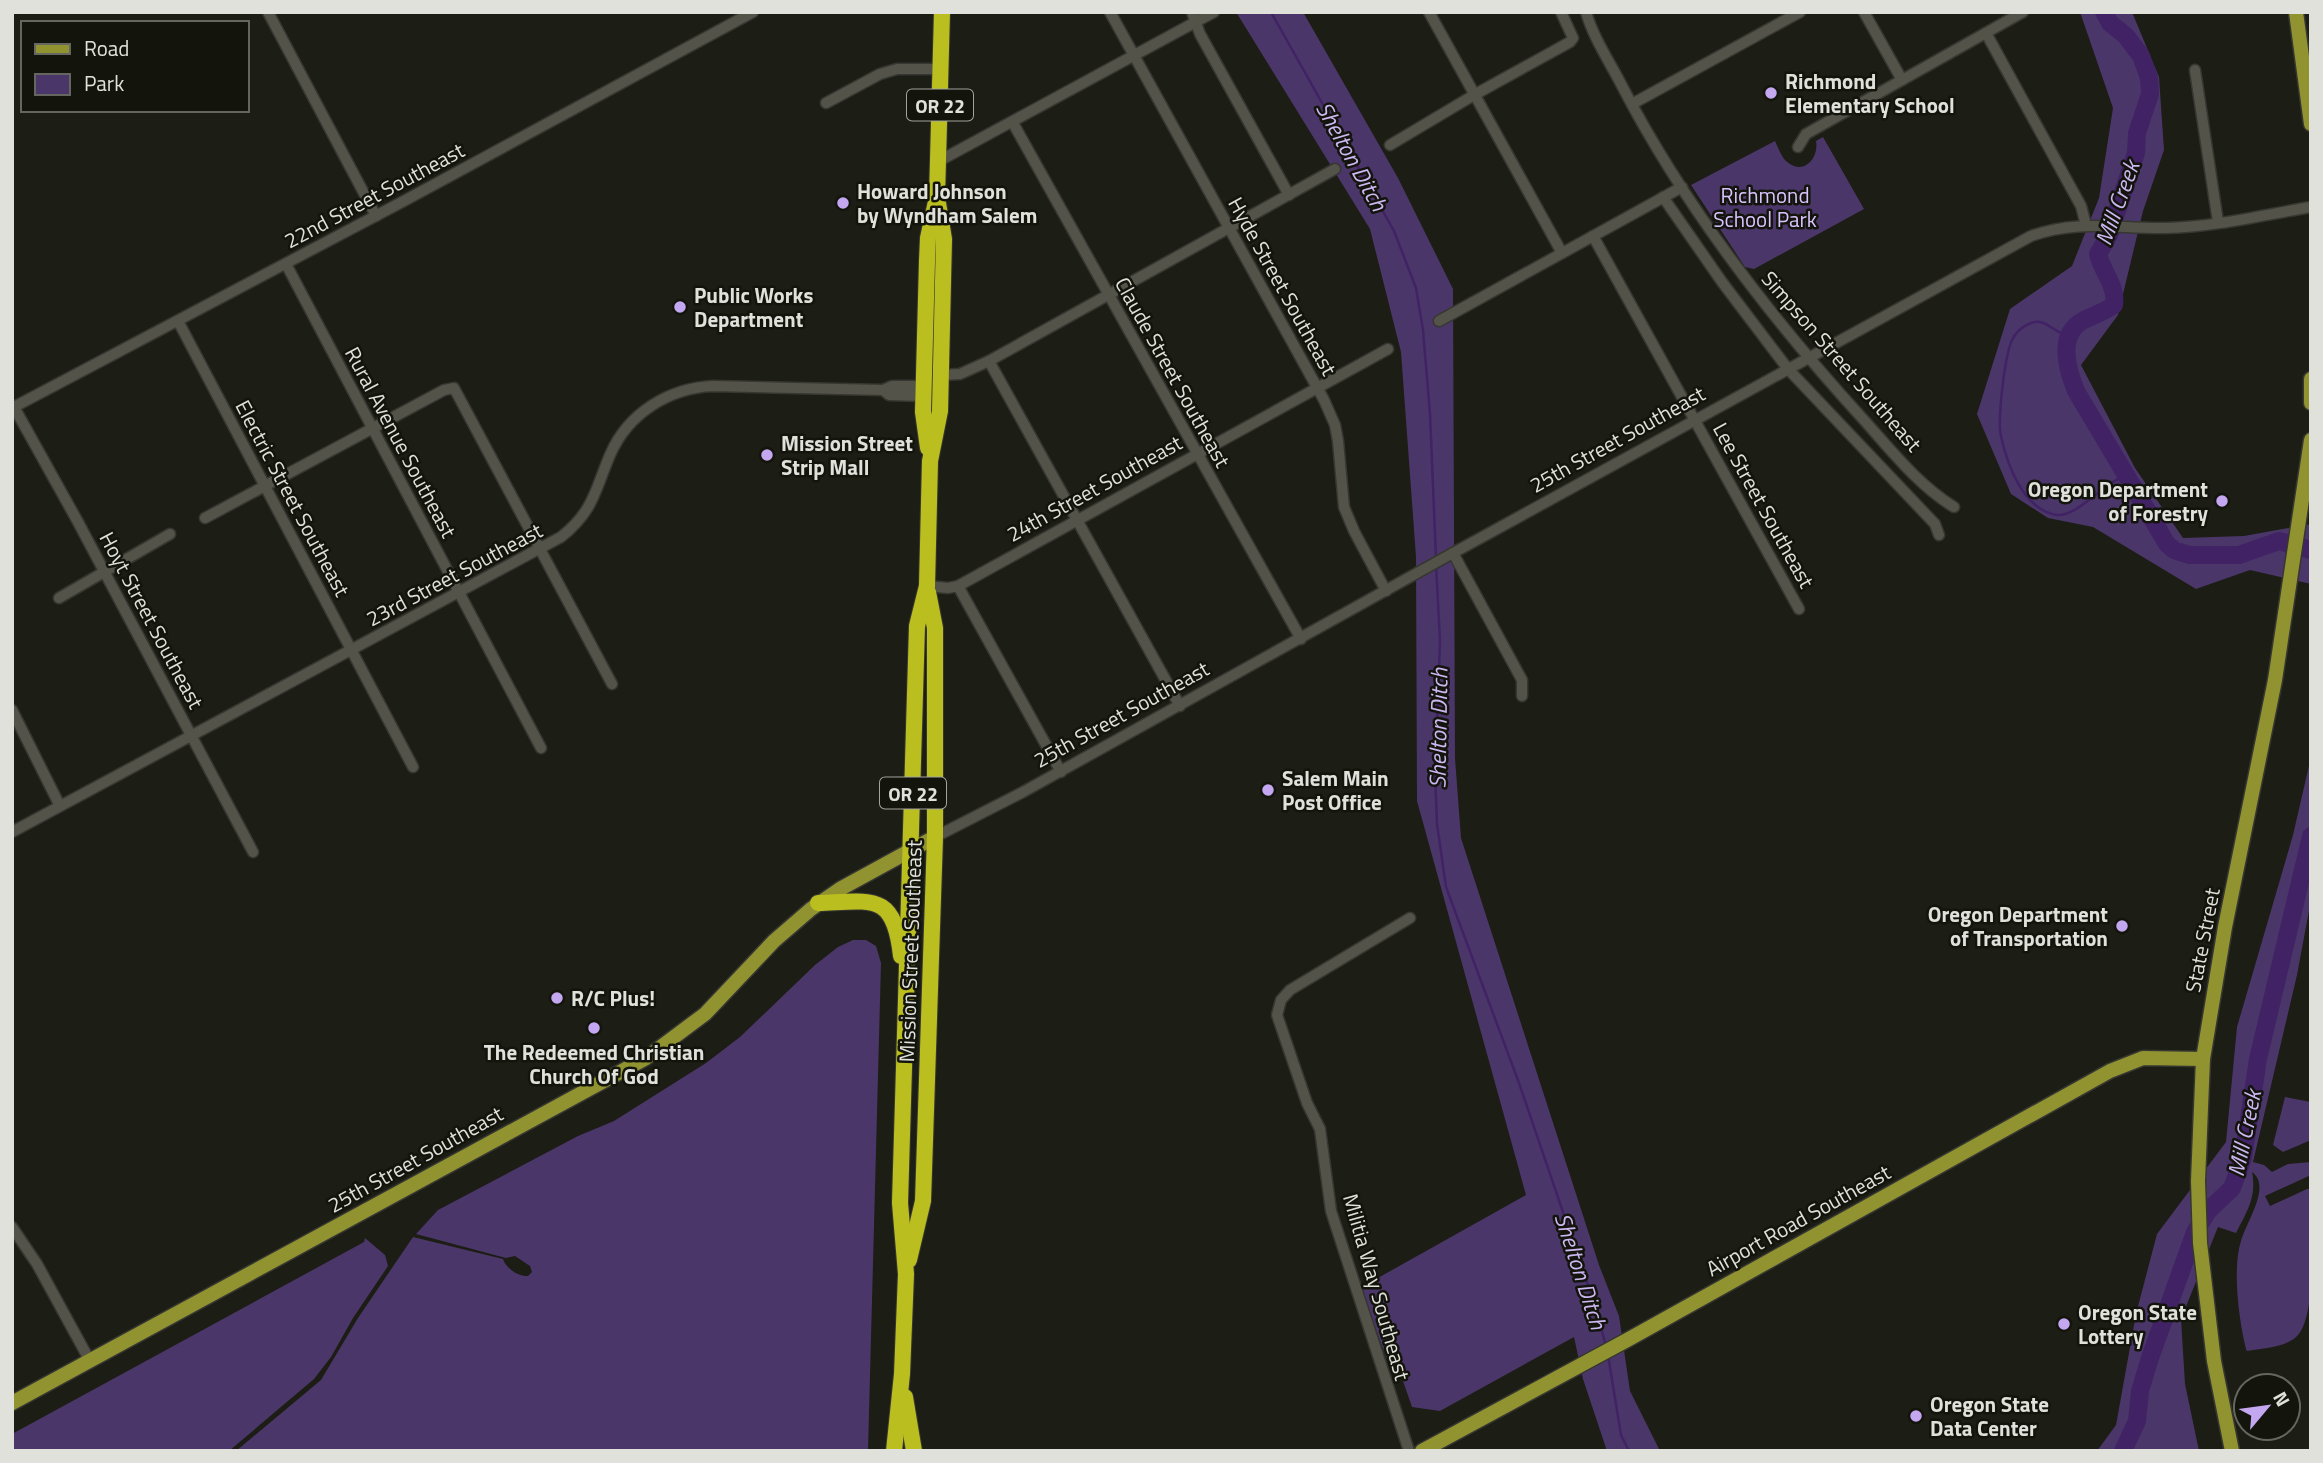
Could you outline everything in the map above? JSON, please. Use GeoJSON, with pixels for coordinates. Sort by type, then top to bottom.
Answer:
{"type":"FeatureCollection","features":[{"type":"Feature","properties":{"kind":"highway","name":"Mission Street Southeast"},"geometry":{"type":"LineString","coordinates":[[906,1274],[923,1201],[934,837],[935,628],[927,586],[930,461],[923,412],[928,238],[937,197],[939,162],[942,12]]}},
{"type":"Feature","properties":{"kind":"highway","name":"Mission Street Southeast"},"geometry":{"type":"LineString","coordinates":[[930,461],[940,411],[941,375],[944,239],[937,197]]}},
{"type":"Feature","properties":{"kind":"highway"},"geometry":{"type":"LineString","coordinates":[[926,329],[933,369],[936,374],[941,375]]}},
{"type":"Feature","properties":{"kind":"highway","name":"Mission Street Southeast"},"geometry":{"type":"LineString","coordinates":[[894,1451],[902,1374],[906,1274],[900,1203],[917,626],[927,586]]}},
{"type":"Feature","properties":{"kind":"highway"},"geometry":{"type":"LineString","coordinates":[[818,903],[864,902],[882,907],[892,915],[897,928],[906,1000]]}},
{"type":"Feature","properties":{"kind":"highway","name":"Mission Street Southeast"},"geometry":{"type":"LineString","coordinates":[[902,1374],[914,1451]]}},
{"type":"Feature","properties":{"kind":"main road"},"geometry":{"type":"LineString","coordinates":[[2295,12],[2311,124]]}},
{"type":"Feature","properties":{"kind":"main road"},"geometry":{"type":"LineString","coordinates":[[2311,379],[2311,403]]}},
{"type":"Feature","properties":{"kind":"main road","name":"State Street"},"geometry":{"type":"LineString","coordinates":[[2232,1451],[2214,1361],[2203,1274],[2199,1181],[2203,1059],[2225,927],[2275,680],[2311,440]]}},
{"type":"Feature","properties":{"kind":"main road","name":"25th Street Southeast"},"geometry":{"type":"LineString","coordinates":[[12,1403],[659,1049],[705,1014],[774,941],[818,903],[934,837]]}},
{"type":"Feature","properties":{"kind":"main road","name":"Airport Road Southeast"},"geometry":{"type":"LineString","coordinates":[[1422,1451],[2126,1063],[2155,1057],[2203,1059]]}},
{"type":"Feature","properties":{"kind":"street"},"geometry":{"type":"LineString","coordinates":[[268,12],[376,216]]}},
{"type":"Feature","properties":{"kind":"street","name":"22nd Street Southeast"},"geometry":{"type":"LineString","coordinates":[[13,408],[753,12]]}},
{"type":"Feature","properties":{"kind":"street","name":"Hyde Street Southeast"},"geometry":{"type":"LineString","coordinates":[[1110,12],[1317,386],[1335,425],[1344,507],[1386,591]]}},
{"type":"Feature","properties":{"kind":"street"},"geometry":{"type":"LineString","coordinates":[[939,162],[1134,55],[1194,17],[1214,12]]}},
{"type":"Feature","properties":{"kind":"street"},"geometry":{"type":"LineString","coordinates":[[1429,12],[1562,253]]}},
{"type":"Feature","properties":{"kind":"street"},"geometry":{"type":"LineString","coordinates":[[1390,145],[1573,40],[1561,12]]}},
{"type":"Feature","properties":{"kind":"street","name":"Simpson Street Southeast"},"geometry":{"type":"LineString","coordinates":[[1586,12],[1632,104],[1682,187],[1745,279],[1808,358],[1933,494],[1954,507]]}},
{"type":"Feature","properties":{"kind":"street"},"geometry":{"type":"LineString","coordinates":[[1632,104],[1800,12]]}},
{"type":"Feature","properties":{"kind":"street"},"geometry":{"type":"LineString","coordinates":[[1864,12],[1902,80]]}},
{"type":"Feature","properties":{"kind":"street"},"geometry":{"type":"LineString","coordinates":[[1798,147],[1806,134],[2023,12]]}},
{"type":"Feature","properties":{"kind":"street"},"geometry":{"type":"LineString","coordinates":[[1194,17],[1200,34],[1289,195]]}},
{"type":"Feature","properties":{"kind":"street"},"geometry":{"type":"LineString","coordinates":[[1986,33],[2081,206],[2086,225]]}},
{"type":"Feature","properties":{"kind":"street"},"geometry":{"type":"LineString","coordinates":[[825,103],[880,74],[897,69],[940,69]]}},
{"type":"Feature","properties":{"kind":"street"},"geometry":{"type":"LineString","coordinates":[[2195,70],[2218,222]]}},
{"type":"Feature","properties":{"kind":"street","name":"Claude Street Southeast"},"geometry":{"type":"LineString","coordinates":[[1013,123],[1301,639]]}},
{"type":"Feature","properties":{"kind":"street"},"geometry":{"type":"LineString","coordinates":[[941,375],[960,374],[989,360],[1335,169]]}},
{"type":"Feature","properties":{"kind":"street"},"geometry":{"type":"LineString","coordinates":[[1439,321],[1682,187]]}},
{"type":"Feature","properties":{"kind":"street","name":"Simpson Street Southeast"},"geometry":{"type":"LineString","coordinates":[[1663,197],[1722,282],[1788,369],[1935,524],[1939,535]]}},
{"type":"Feature","properties":{"kind":"street","name":"25th Street Southeast"},"geometry":{"type":"LineString","coordinates":[[934,837],[1061,772],[2031,236],[2059,228],[2086,225],[2167,228],[2311,207]]}},
{"type":"Feature","properties":{"kind":"street","name":"Lee Street Southeast"},"geometry":{"type":"LineString","coordinates":[[1593,236],[1799,609]]}},
{"type":"Feature","properties":{"kind":"street","name":"Rural Avenue Southeast"},"geometry":{"type":"LineString","coordinates":[[286,264],[541,748]]}},
{"type":"Feature","properties":{"kind":"street","name":"Electric Street Southeast"},"geometry":{"type":"LineString","coordinates":[[178,321],[413,767]]}},
{"type":"Feature","properties":{"kind":"street","name":"24th Street Southeast"},"geometry":{"type":"LineString","coordinates":[[927,586],[958,586],[1388,349]]}},
{"type":"Feature","properties":{"kind":"street"},"geometry":{"type":"LineString","coordinates":[[989,360],[1180,706]]}},
{"type":"Feature","properties":{"kind":"street","name":"23rd Street Southeast"},"geometry":{"type":"LineString","coordinates":[[12,832],[561,537],[583,517],[599,488],[617,441],[639,414],[666,397],[686,389],[713,386],[883,390],[892,386],[924,391]]}},
{"type":"Feature","properties":{"kind":"street"},"geometry":{"type":"LineString","coordinates":[[205,518],[444,390],[454,388],[612,684]]}},
{"type":"Feature","properties":{"kind":"street","name":"Hoyt Street Southeast"},"geometry":{"type":"LineString","coordinates":[[13,408],[193,736],[253,852]]}},
{"type":"Feature","properties":{"kind":"street"},"geometry":{"type":"LineString","coordinates":[[59,597],[170,534]]}},
{"type":"Feature","properties":{"kind":"street"},"geometry":{"type":"LineString","coordinates":[[1453,553],[1522,680],[1522,696]]}},
{"type":"Feature","properties":{"kind":"street"},"geometry":{"type":"LineString","coordinates":[[958,586],[1061,772]]}},
{"type":"Feature","properties":{"kind":"street"},"geometry":{"type":"LineString","coordinates":[[12,710],[60,806]]}},
{"type":"Feature","properties":{"kind":"street","name":"Militia Way Southeast"},"geometry":{"type":"LineString","coordinates":[[1409,1451],[1331,1211],[1320,1129],[1307,1103],[1277,1016],[1281,999],[1290,990],[1410,918]]}},
{"type":"Feature","properties":{"kind":"street"},"geometry":{"type":"LineString","coordinates":[[12,1227],[37,1264],[90,1361]]}},
{"type":"Feature","properties":{"kind":"green space"},"geometry":{"type":"Polygon","coordinates":[[[1236,12],[1303,12],[1398,178],[1453,289],[1455,758],[1461,838],[1599,1265],[1619,1316],[1630,1391],[1660,1451],[1607,1451],[1583,1379],[1574,1337],[1440,1411],[1412,1407],[1395,1358],[1388,1362],[1360,1288],[1526,1195],[1417,801],[1416,557],[1401,352],[1370,229],[1236,12]]]}},
{"type":"Feature","properties":{"kind":"green space"},"geometry":{"type":"Polygon","coordinates":[[[2080,12],[2132,12],[2159,77],[2164,150],[2143,211],[2118,315],[2081,365],[2135,468],[2183,538],[2244,536],[2311,524],[2311,584],[2250,570],[2196,589],[2093,527],[2048,518],[2011,494],[1977,414],[2010,309],[2072,266],[2099,198],[2113,108],[2080,12]]]}},
{"type":"Feature","properties":{"kind":"green space","name":"Richmond School Park"},"geometry":{"type":"Polygon","coordinates":[[[1823,137],[1864,209],[1754,269],[1745,267],[1691,185],[1775,141],[1787,162],[1801,167],[1813,158],[1816,141],[1823,137]]]}},
{"type":"Feature","properties":{"kind":"green space"},"geometry":{"type":"Polygon","coordinates":[[[2311,757],[2311,900],[2297,975],[2253,1162],[2264,1165],[2272,1172],[2288,1164],[2311,1162],[2311,1175],[2265,1196],[2270,1206],[2311,1189],[2311,1291],[2303,1328],[2295,1338],[2278,1346],[2247,1351],[2239,1310],[2237,1266],[2241,1241],[2259,1195],[2257,1178],[2252,1172],[2252,1196],[2244,1218],[2236,1233],[2218,1227],[2181,1319],[2185,1384],[2199,1451],[2097,1451],[2116,1425],[2136,1314],[2157,1234],[2226,1142],[2237,1027],[2293,835],[2311,757]]]}},
{"type":"Feature","properties":{"kind":"green space"},"geometry":{"type":"Polygon","coordinates":[[[853,940],[866,940],[876,946],[881,963],[868,1451],[236,1451],[321,1380],[358,1318],[413,1237],[503,1259],[509,1268],[520,1275],[528,1276],[532,1272],[530,1266],[515,1256],[506,1258],[416,1234],[438,1210],[578,1136],[614,1121],[706,1063],[740,1037],[815,965],[838,947],[853,940]]]}},
{"type":"Feature","properties":{"kind":"green space"},"geometry":{"type":"Polygon","coordinates":[[[2285,1097],[2311,1102],[2311,1140],[2283,1152],[2273,1145],[2285,1097]]]}},
{"type":"Feature","properties":{"kind":"green space"},"geometry":{"type":"Polygon","coordinates":[[[365,1238],[385,1255],[388,1266],[331,1357],[314,1379],[229,1451],[12,1451],[12,1434],[364,1242],[365,1238]]]}},
{"type":"Feature","properties":{"kind":"waterway","name":"Shelton Ditch"},"geometry":{"type":"LineString","coordinates":[[1271,12],[1394,231],[1416,288],[1423,330],[1430,414],[1436,558]]}},
{"type":"Feature","properties":{"kind":"waterway","name":"Mill Creek"},"geometry":{"type":"LineString","coordinates":[[2104,12],[2110,23],[2126,36],[2141,56],[2149,78],[2150,94],[2137,133],[2136,153],[2109,235],[2098,254],[2113,291],[2114,305],[2076,326],[2067,343],[2067,363],[2076,391],[2167,544],[2174,550],[2189,555],[2239,555],[2279,541],[2311,550]]}},
{"type":"Feature","properties":{"kind":"waterway"},"geometry":{"type":"LineString","coordinates":[[2070,335],[2037,322],[2023,328],[2012,340],[2004,373],[2000,428],[2012,472],[2018,484],[2035,504],[2057,515],[2083,505],[2110,484],[2126,476]]}},
{"type":"Feature","properties":{"kind":"waterway","name":"Shelton Ditch"},"geometry":{"type":"LineString","coordinates":[[1436,565],[1440,641],[1435,773],[1437,824],[1446,887],[1519,1083],[1595,1306],[1606,1346]]}},
{"type":"Feature","properties":{"kind":"waterway","name":"Mill Creek"},"geometry":{"type":"LineString","coordinates":[[2123,1451],[2137,1421],[2140,1391],[2150,1358],[2195,1232],[2208,1211],[2232,1188],[2243,1158],[2258,1059],[2311,836]]}},
{"type":"Feature","properties":{"kind":"waterway","name":"Shelton Ditch"},"geometry":{"type":"LineString","coordinates":[[1608,1355],[1621,1435],[1629,1451]]}},
{"type":"Feature","properties":{"kind":"place","name":"Richmond Elementary School"},"geometry":{"type":"Point","coordinates":[1771,93]}},
{"type":"Feature","properties":{"kind":"place","name":"Howard Johnson by Wyndham Salem"},"geometry":{"type":"Point","coordinates":[843,203]}},
{"type":"Feature","properties":{"kind":"place","name":"Public Works Department"},"geometry":{"type":"Point","coordinates":[680,307]}},
{"type":"Feature","properties":{"kind":"place","name":"Mission Street Strip Mall"},"geometry":{"type":"Point","coordinates":[767,455]}},
{"type":"Feature","properties":{"kind":"place","name":"Oregon Department of Forestry"},"geometry":{"type":"Point","coordinates":[2222,501]}},
{"type":"Feature","properties":{"kind":"place","name":"Salem Main Post Office"},"geometry":{"type":"Point","coordinates":[1268,790]}},
{"type":"Feature","properties":{"kind":"place","name":"Oregon Department of Transportation"},"geometry":{"type":"Point","coordinates":[2122,926]}},
{"type":"Feature","properties":{"kind":"place","name":"R/C Plus!"},"geometry":{"type":"Point","coordinates":[557,998]}},
{"type":"Feature","properties":{"kind":"place","name":"The Redeemed Christian Church Of God"},"geometry":{"type":"Point","coordinates":[594,1028]}},
{"type":"Feature","properties":{"kind":"place","name":"Oregon State Lottery"},"geometry":{"type":"Point","coordinates":[2064,1324]}},
{"type":"Feature","properties":{"kind":"place","name":"Oregon State Data Center"},"geometry":{"type":"Point","coordinates":[1916,1416]}}]}
